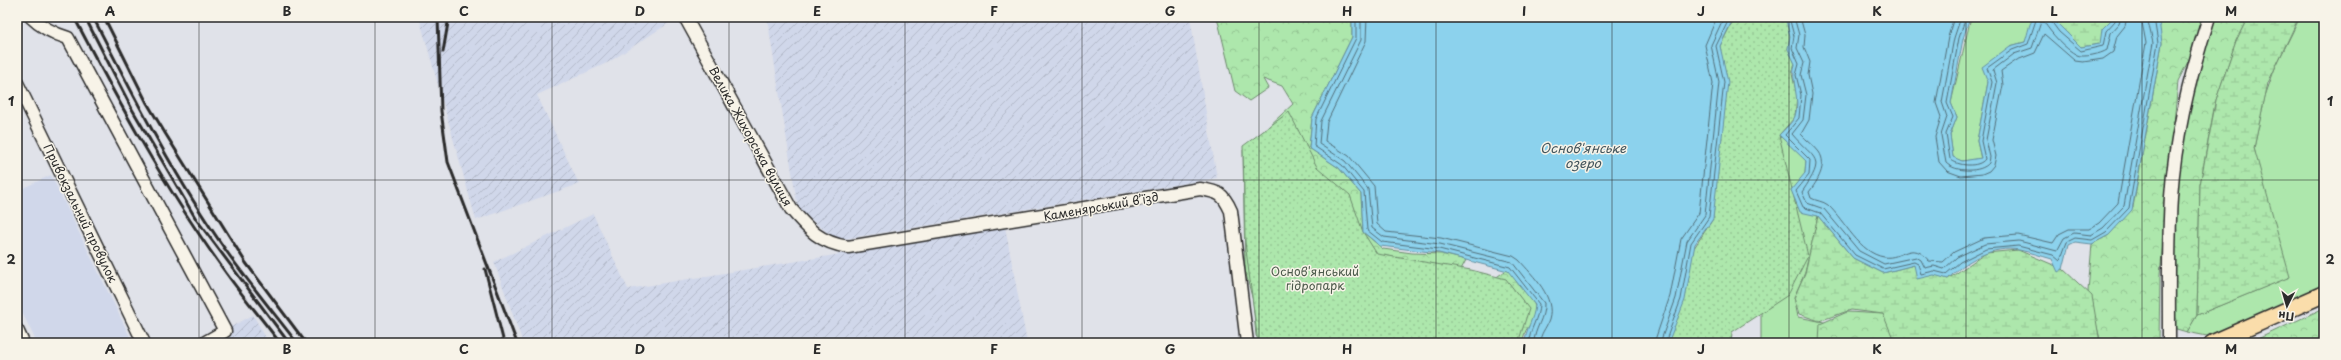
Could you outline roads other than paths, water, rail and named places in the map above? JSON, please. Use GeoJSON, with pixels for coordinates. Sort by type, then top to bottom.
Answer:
{"type":"FeatureCollection","features":[{"type":"Feature","properties":{"kind":"main road"},"geometry":{"type":"LineString","coordinates":[[2214,343],[2324,294]]}},
{"type":"Feature","properties":{"kind":"street"},"geometry":{"type":"LineString","coordinates":[[31,17],[37,23],[59,35],[68,38],[218,318],[225,332],[204,343]]}},
{"type":"Feature","properties":{"kind":"street","name":"Велика Жихорська вулиця"},"geometry":{"type":"LineString","coordinates":[[686,17],[791,209],[810,231],[830,244]]}},
{"type":"Feature","properties":{"kind":"street"},"geometry":{"type":"LineString","coordinates":[[2169,343],[2171,197],[2179,131],[2193,69],[2209,17]]}},
{"type":"Feature","properties":{"kind":"street","name":"Привокзальний провулок"},"geometry":{"type":"LineString","coordinates":[[17,83],[144,343]]}},
{"type":"Feature","properties":{"kind":"street","name":"Каменярський в’їзд"},"geometry":{"type":"LineString","coordinates":[[830,244],[848,246],[1200,189],[1216,192],[1226,199],[1231,211],[1247,343]]}},
{"type":"Feature","properties":{"kind":"street"},"geometry":{"type":"LineString","coordinates":[[17,330],[23,343]]}},
{"type":"Feature","properties":{"kind":"water","name":"Основ'янське озеро"},"geometry":{"type":"Polygon","coordinates":[[[1352,17],[1734,17],[1720,46],[1728,82],[1713,219],[1695,244],[1685,300],[1668,343],[1525,343],[1526,333],[1535,305],[1508,271],[1439,253],[1380,246],[1363,232],[1361,194],[1339,168],[1309,148],[1312,118],[1352,37],[1352,17]]]}},
{"type":"Feature","properties":{"kind":"water"},"geometry":{"type":"Polygon","coordinates":[[[1785,17],[1970,17],[1963,39],[1951,103],[1957,117],[1950,135],[1953,157],[1962,161],[1981,158],[1977,141],[1988,82],[1982,67],[2010,46],[2025,42],[2030,24],[2034,19],[2051,17],[2081,47],[2100,44],[2102,29],[2114,17],[2149,17],[2159,20],[2162,43],[2132,210],[2109,235],[2092,244],[2075,242],[2069,245],[2063,269],[2058,272],[2052,259],[2019,250],[2009,249],[1990,252],[1980,256],[1963,266],[1948,279],[1934,275],[1917,279],[1914,265],[1883,273],[1853,258],[1818,216],[1800,212],[1791,190],[1805,173],[1806,161],[1779,135],[1792,121],[1797,109],[1794,77],[1795,64],[1788,49],[1790,36],[1785,17]]]}},
{"type":"Feature","properties":{"kind":"railway"},"geometry":{"type":"LineString","coordinates":[[74,17],[142,143],[179,204],[226,273],[280,343]]}},
{"type":"Feature","properties":{"kind":"railway"},"geometry":{"type":"LineString","coordinates":[[85,17],[132,109],[196,219],[289,343]]}},
{"type":"Feature","properties":{"kind":"railway"},"geometry":{"type":"LineString","coordinates":[[93,17],[140,107],[208,224],[235,264],[297,343]]}},
{"type":"Feature","properties":{"kind":"railway"},"geometry":{"type":"LineString","coordinates":[[104,17],[147,103],[165,133],[246,263],[306,343]]}},
{"type":"Feature","properties":{"kind":"railway"},"geometry":{"type":"LineString","coordinates":[[438,17],[441,111],[448,162],[517,343]]}},
{"type":"Feature","properties":{"kind":"railway"},"geometry":{"type":"LineString","coordinates":[[443,52],[449,17]]}},
{"type":"Feature","properties":{"kind":"railway"},"geometry":{"type":"LineString","coordinates":[[485,269],[504,343]]}},
{"type":"Feature","properties":{"kind":"park label","name":"Основ'янський гідропарк"},"geometry":{"type":"Point","coordinates":[1315,278]}}]}
